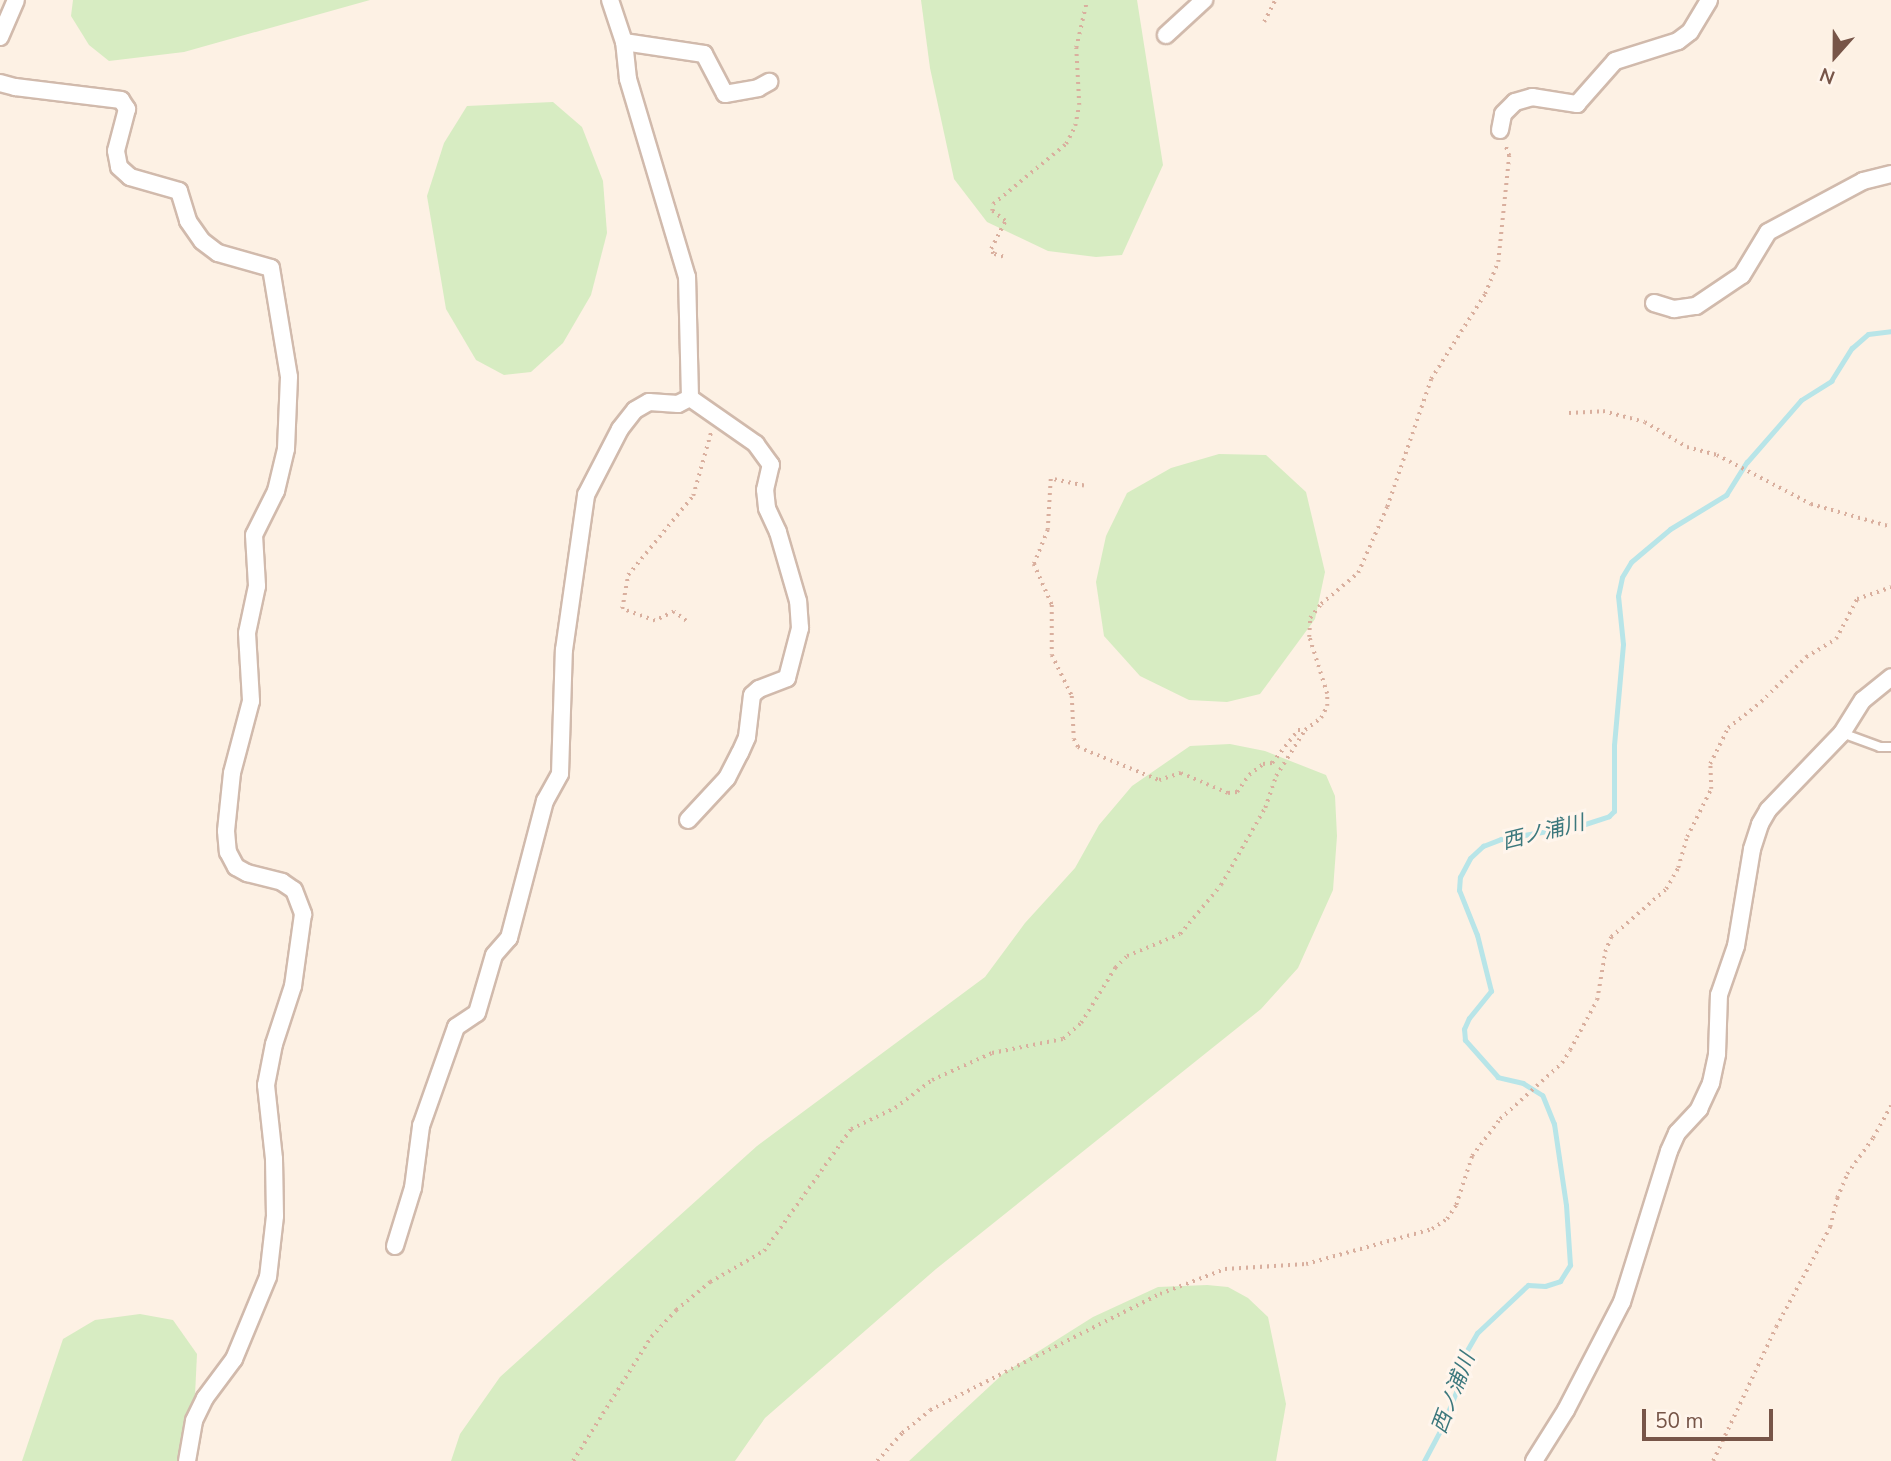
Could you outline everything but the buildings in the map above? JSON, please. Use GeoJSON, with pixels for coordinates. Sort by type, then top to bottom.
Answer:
{"type":"FeatureCollection","features":[{"type":"Feature","properties":{"kind":"street"},"geometry":{"type":"LineString","coordinates":[[0,37],[16,0]]}},
{"type":"Feature","properties":{"kind":"street"},"geometry":{"type":"LineString","coordinates":[[610,0],[624,43],[628,79],[687,277],[690,398]]}},
{"type":"Feature","properties":{"kind":"street"},"geometry":{"type":"LineString","coordinates":[[1167,35],[1205,0]]}},
{"type":"Feature","properties":{"kind":"street"},"geometry":{"type":"LineString","coordinates":[[1500,130],[1503,114],[1515,102],[1532,97],[1577,104],[1615,61],[1678,41],[1690,32],[1709,0]]}},
{"type":"Feature","properties":{"kind":"street"},"geometry":{"type":"LineString","coordinates":[[624,43],[704,54],[725,94],[758,88],[769,82]]}},
{"type":"Feature","properties":{"kind":"street"},"geometry":{"type":"LineString","coordinates":[[1,77],[15,87],[121,100],[127,109],[116,151],[119,167],[130,177],[179,191],[188,221],[202,241],[218,253],[271,268],[289,377],[286,449],[276,491],[254,535],[257,586],[247,633],[251,701],[232,773],[226,831],[228,852],[236,867],[247,873],[282,882],[293,890],[303,914],[293,986],[268,1067],[266,1085],[274,1158],[275,1216],[268,1277],[234,1359],[205,1398],[194,1421],[187,1461]]}},
{"type":"Feature","properties":{"kind":"street"},"geometry":{"type":"LineString","coordinates":[[1654,303],[1674,309],[1696,306],[1742,275],[1768,232],[1863,181],[1891,174]]}},
{"type":"Feature","properties":{"kind":"street"},"geometry":{"type":"LineString","coordinates":[[688,820],[727,778],[740,754],[747,737],[752,695],[759,689],[787,678],[800,628],[798,601],[768,508],[765,490],[771,465],[756,444],[690,398]]}},
{"type":"Feature","properties":{"kind":"street"},"geometry":{"type":"LineString","coordinates":[[395,1245],[412,1188],[421,1126],[457,1027],[477,1013],[494,955],[509,939],[545,801],[560,774],[564,650],[586,495],[620,429],[635,410],[649,402],[678,404],[690,398]]}},
{"type":"Feature","properties":{"kind":"street"},"geometry":{"type":"LineString","coordinates":[[1534,1461],[1566,1410],[1622,1302],[1669,1151],[1677,1133],[1699,1109],[1711,1083],[1717,1054],[1719,995],[1735,947],[1752,849],[1760,824],[1768,810],[1842,733],[1863,700],[1891,677]]}},
{"type":"Feature","properties":{"kind":"lane"},"geometry":{"type":"LineString","coordinates":[[1842,733],[1880,747],[1891,747]]}},
{"type":"Feature","properties":{"kind":"path"},"geometry":{"type":"LineString","coordinates":[[1003,257],[993,254],[991,249],[1005,221],[992,211],[993,204],[1066,144],[1075,126],[1079,105],[1076,48],[1087,0]]}},
{"type":"Feature","properties":{"kind":"path"},"geometry":{"type":"LineString","coordinates":[[1265,22],[1275,0]]}},
{"type":"Feature","properties":{"kind":"path"},"geometry":{"type":"LineString","coordinates":[[573,1461],[651,1337],[676,1310],[710,1282],[764,1251],[851,1129],[895,1108],[932,1080],[992,1053],[1063,1039],[1081,1023],[1115,968],[1127,956],[1180,934],[1221,885],[1265,808],[1276,776],[1305,730],[1321,718],[1327,706],[1327,694],[1309,637],[1310,618],[1321,604],[1358,573],[1387,507],[1431,379],[1485,293],[1498,262],[1509,156],[1500,130]]}},
{"type":"Feature","properties":{"kind":"path"},"geometry":{"type":"LineString","coordinates":[[1569,413],[1603,411],[1645,422],[1687,447],[1717,455],[1811,504],[1891,527]]}},
{"type":"Feature","properties":{"kind":"path"},"geometry":{"type":"LineString","coordinates":[[686,621],[674,612],[655,621],[623,610],[625,584],[628,575],[692,496],[715,416]]}},
{"type":"Feature","properties":{"kind":"path"},"geometry":{"type":"LineString","coordinates":[[1084,486],[1051,479],[1048,530],[1034,564],[1052,605],[1052,655],[1072,696],[1074,739],[1078,747],[1159,780],[1181,773],[1228,793],[1237,792],[1249,775],[1263,764],[1272,763],[1298,730],[1305,730]]}},
{"type":"Feature","properties":{"kind":"path"},"geometry":{"type":"LineString","coordinates":[[877,1461],[902,1433],[930,1410],[1160,1294],[1225,1269],[1306,1264],[1432,1229],[1447,1219],[1456,1205],[1472,1156],[1500,1119],[1562,1063],[1597,1000],[1605,952],[1611,937],[1666,889],[1678,868],[1687,837],[1711,789],[1710,764],[1728,728],[1761,702],[1806,657],[1836,639],[1857,599],[1891,587]]}},
{"type":"Feature","properties":{"kind":"path"},"geometry":{"type":"LineString","coordinates":[[1713,1461],[1776,1327],[1830,1227],[1837,1198],[1847,1174],[1873,1138],[1891,1106]]}},
{"type":"Feature","properties":{"kind":"green space"},"geometry":{"type":"Polygon","coordinates":[[[73,0],[370,0],[184,52],[109,61],[89,45],[71,16],[73,0]]]}},
{"type":"Feature","properties":{"kind":"green space"},"geometry":{"type":"Polygon","coordinates":[[[921,0],[1137,0],[1163,165],[1122,255],[1096,257],[1048,251],[987,222],[954,179],[930,68],[921,0]]]}},
{"type":"Feature","properties":{"kind":"green space"},"geometry":{"type":"Polygon","coordinates":[[[553,102],[582,127],[603,181],[607,233],[591,295],[563,343],[531,372],[504,375],[476,360],[446,309],[427,196],[444,143],[467,106],[553,102]]]}},
{"type":"Feature","properties":{"kind":"green space"},"geometry":{"type":"Polygon","coordinates":[[[1219,454],[1266,455],[1306,492],[1325,572],[1315,619],[1260,694],[1227,702],[1189,700],[1140,676],[1104,636],[1096,582],[1106,536],[1127,493],[1171,468],[1219,454]]]}},
{"type":"Feature","properties":{"kind":"green space"},"geometry":{"type":"Polygon","coordinates":[[[1230,744],[1265,751],[1326,775],[1335,796],[1337,836],[1333,890],[1298,968],[1261,1009],[936,1269],[765,1418],[735,1461],[451,1461],[460,1434],[500,1377],[757,1146],[985,977],[1025,923],[1075,868],[1099,825],[1132,786],[1190,746],[1230,744]]]}},
{"type":"Feature","properties":{"kind":"green space"},"geometry":{"type":"Polygon","coordinates":[[[1158,1287],[1228,1287],[1248,1298],[1268,1317],[1286,1404],[1276,1461],[909,1461],[1004,1373],[1093,1317],[1158,1287]]]}},
{"type":"Feature","properties":{"kind":"green space"},"geometry":{"type":"Polygon","coordinates":[[[140,1314],[173,1320],[197,1354],[194,1416],[187,1461],[22,1461],[63,1339],[95,1320],[140,1314]]]}},
{"type":"Feature","properties":{"kind":"waterway","name":"西ノ浦川"},"geometry":{"type":"LineString","coordinates":[[1424,1461],[1442,1427],[1460,1382],[1466,1352],[1477,1333],[1528,1285],[1545,1286],[1560,1281],[1570,1265],[1566,1205],[1554,1124],[1542,1095],[1523,1083],[1498,1077],[1465,1040],[1464,1029],[1469,1018],[1491,991],[1477,935],[1459,890],[1460,877],[1470,858],[1483,846],[1501,839],[1582,825],[1609,816],[1614,811],[1614,745],[1623,644],[1618,596],[1622,577],[1631,562],[1670,529],[1726,495],[1747,462],[1801,400],[1831,381],[1852,348],[1868,334],[1891,331]]}}]}
